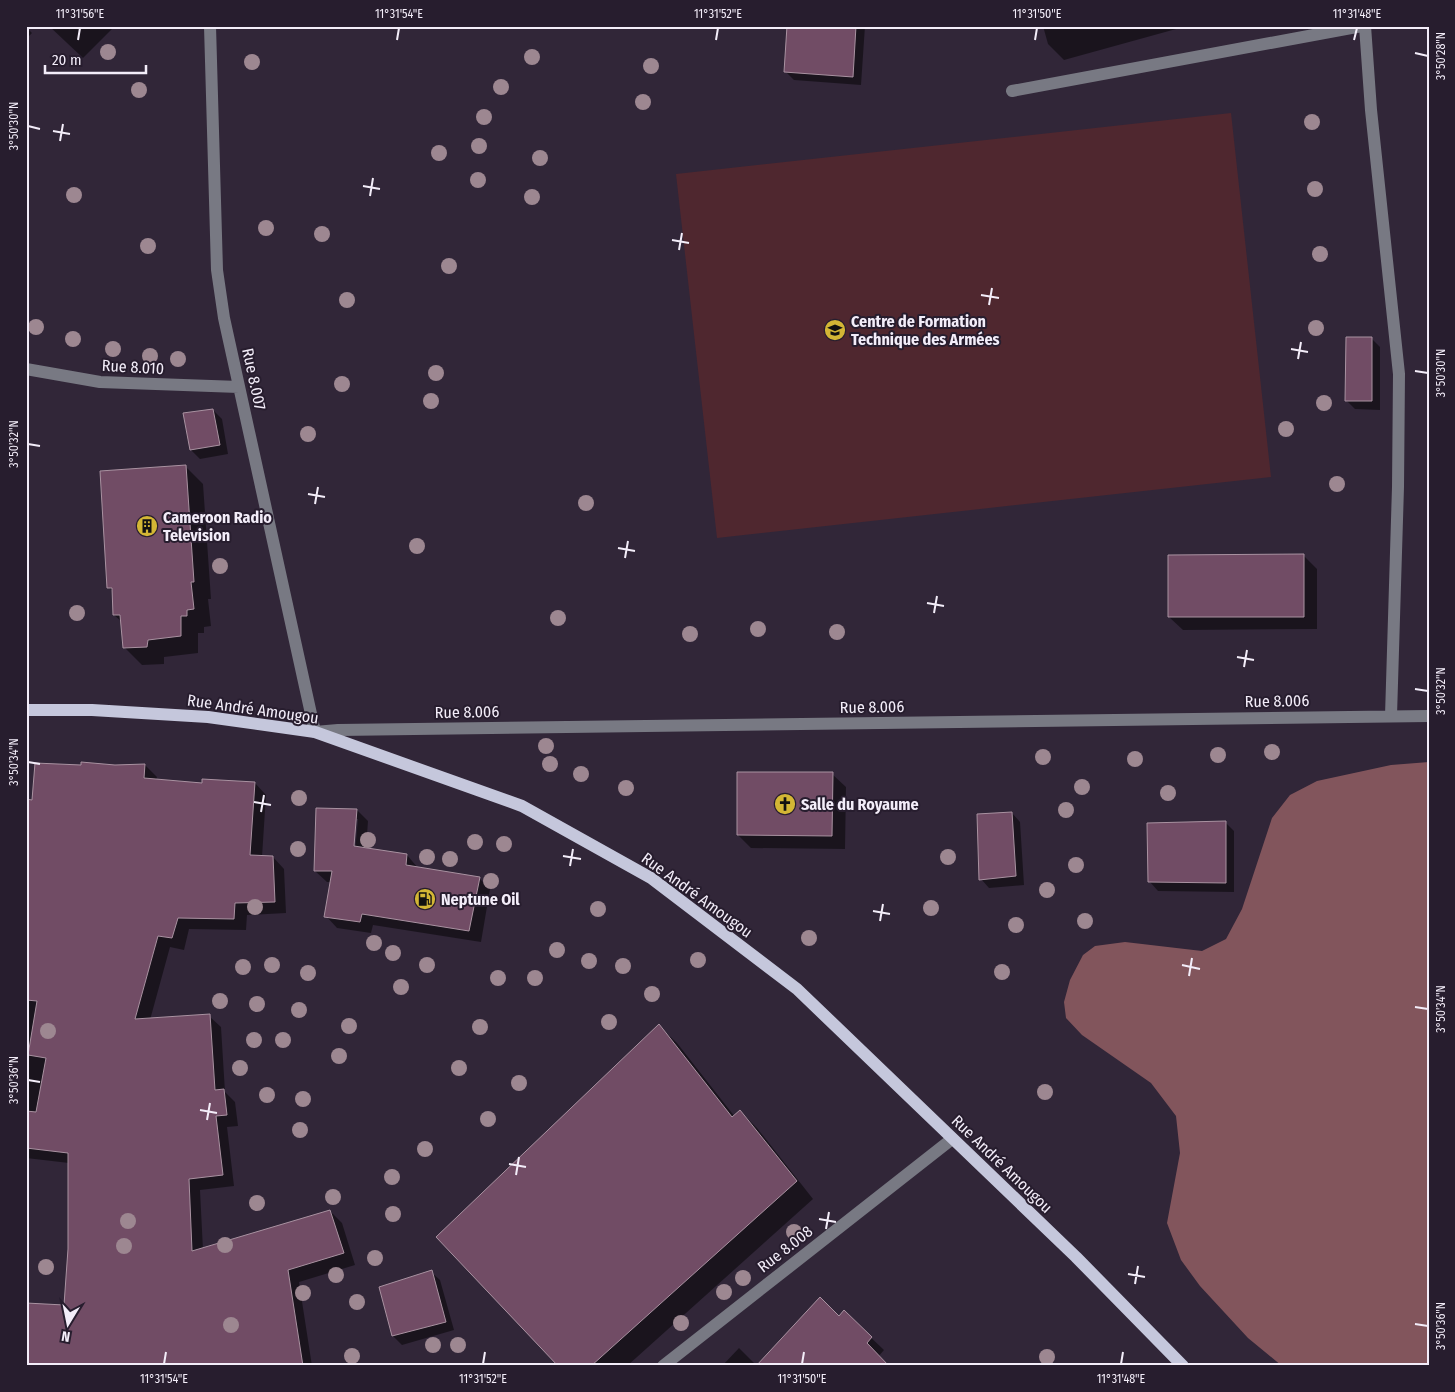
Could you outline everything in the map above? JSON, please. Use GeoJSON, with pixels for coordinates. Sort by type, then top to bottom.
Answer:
{"type":"FeatureCollection","features":[{"type":"Feature","properties":{"kind":"main road","name":"Rue André Amougou"},"geometry":{"type":"LineString","coordinates":[[26,710],[92,710],[208,716],[315,732],[522,806],[651,878],[796,988],[1076,1257],[1183,1366]]}},
{"type":"Feature","properties":{"kind":"street","name":"Rue 8.007"},"geometry":{"type":"LineString","coordinates":[[210,26],[217,270],[224,318],[315,732]]}},
{"type":"Feature","properties":{"kind":"street"},"geometry":{"type":"LineString","coordinates":[[1012,92],[1363,26],[1399,374],[1398,487],[1391,716]]}},
{"type":"Feature","properties":{"kind":"street","name":"Rue 8.010"},"geometry":{"type":"LineString","coordinates":[[26,369],[100,382],[238,388]]}},
{"type":"Feature","properties":{"kind":"street","name":"Rue 8.006"},"geometry":{"type":"LineString","coordinates":[[315,732],[348,730],[1429,716]]}},
{"type":"Feature","properties":{"kind":"street","name":"Rue 8.008"},"geometry":{"type":"LineString","coordinates":[[663,1366],[952,1139]]}},
{"type":"Feature","properties":{"kind":"shaded area"},"geometry":{"type":"Polygon","coordinates":[[[1231,113],[1271,477],[717,538],[676,174],[1231,113]]]}},
{"type":"Feature","properties":{"kind":"shaded area"},"geometry":{"type":"Polygon","coordinates":[[[1429,762],[1429,1366],[1282,1366],[1248,1338],[1200,1286],[1181,1260],[1167,1223],[1180,1153],[1176,1116],[1151,1083],[1082,1035],[1066,1018],[1064,1002],[1070,980],[1083,955],[1095,946],[1125,942],[1202,951],[1226,939],[1242,909],[1272,818],[1290,795],[1317,781],[1391,765],[1429,762]]]}},
{"type":"Feature","properties":{"kind":"building"},"geometry":{"type":"Polygon","coordinates":[[[787,26],[856,26],[853,77],[784,72],[787,26]]]}},
{"type":"Feature","properties":{"kind":"building"},"geometry":{"type":"Polygon","coordinates":[[[1346,337],[1372,337],[1372,401],[1345,401],[1346,337]]]}},
{"type":"Feature","properties":{"kind":"building"},"geometry":{"type":"Polygon","coordinates":[[[213,409],[220,445],[190,450],[183,413],[213,409]]]}},
{"type":"Feature","properties":{"kind":"building","name":"Cameroon Radio Television"},"geometry":{"type":"Polygon","coordinates":[[[186,465],[194,609],[187,610],[187,616],[181,616],[181,636],[148,640],[147,647],[123,648],[120,615],[113,615],[112,588],[107,588],[100,471],[186,465]]]}},
{"type":"Feature","properties":{"kind":"building"},"geometry":{"type":"Polygon","coordinates":[[[1304,554],[1304,617],[1168,617],[1168,555],[1304,554]]]}},
{"type":"Feature","properties":{"kind":"building"},"geometry":{"type":"Polygon","coordinates":[[[81,762],[115,765],[145,764],[144,778],[202,783],[202,779],[255,782],[250,855],[273,856],[275,902],[235,903],[234,919],[178,918],[172,938],[158,936],[135,1019],[210,1014],[215,1090],[224,1089],[227,1115],[216,1116],[223,1175],[189,1179],[192,1251],[330,1210],[344,1253],[288,1270],[303,1366],[26,1366],[26,1303],[64,1305],[68,1249],[68,1153],[26,1148],[26,1111],[36,1112],[46,1058],[28,1055],[37,1001],[26,1000],[26,799],[32,800],[35,763],[81,765],[81,762]]]}},
{"type":"Feature","properties":{"kind":"building","name":"Salle du Royaume"},"geometry":{"type":"Polygon","coordinates":[[[737,772],[833,772],[832,836],[737,835],[737,772]]]}},
{"type":"Feature","properties":{"kind":"building"},"geometry":{"type":"Polygon","coordinates":[[[316,808],[357,809],[354,846],[407,854],[406,865],[480,877],[469,931],[362,914],[360,922],[324,917],[332,871],[314,871],[316,808]]]}},
{"type":"Feature","properties":{"kind":"building"},"geometry":{"type":"Polygon","coordinates":[[[1012,812],[1016,876],[979,880],[977,814],[1012,812]]]}},
{"type":"Feature","properties":{"kind":"building"},"geometry":{"type":"Polygon","coordinates":[[[1226,821],[1226,883],[1148,882],[1147,823],[1226,821]]]}},
{"type":"Feature","properties":{"kind":"building"},"geometry":{"type":"Polygon","coordinates":[[[659,1024],[732,1117],[740,1110],[797,1181],[591,1366],[558,1366],[436,1237],[659,1024]]]}},
{"type":"Feature","properties":{"kind":"building"},"geometry":{"type":"Polygon","coordinates":[[[432,1270],[446,1322],[392,1336],[379,1287],[432,1270]]]}},
{"type":"Feature","properties":{"kind":"building"},"geometry":{"type":"Polygon","coordinates":[[[820,1297],[839,1316],[844,1310],[872,1337],[867,1343],[889,1366],[756,1366],[820,1297]]]}},
{"type":"Feature","properties":{"kind":"place","name":"Centre de Formation Technique des Armées"},"geometry":{"type":"Point","coordinates":[835,330]}},
{"type":"Feature","properties":{"kind":"place","name":"Cameroon Radio Television"},"geometry":{"type":"Point","coordinates":[147,526]}},
{"type":"Feature","properties":{"kind":"place","name":"Salle du Royaume"},"geometry":{"type":"Point","coordinates":[785,804]}},
{"type":"Feature","properties":{"kind":"place","name":"Neptune Oil"},"geometry":{"type":"Point","coordinates":[425,899]}}]}
